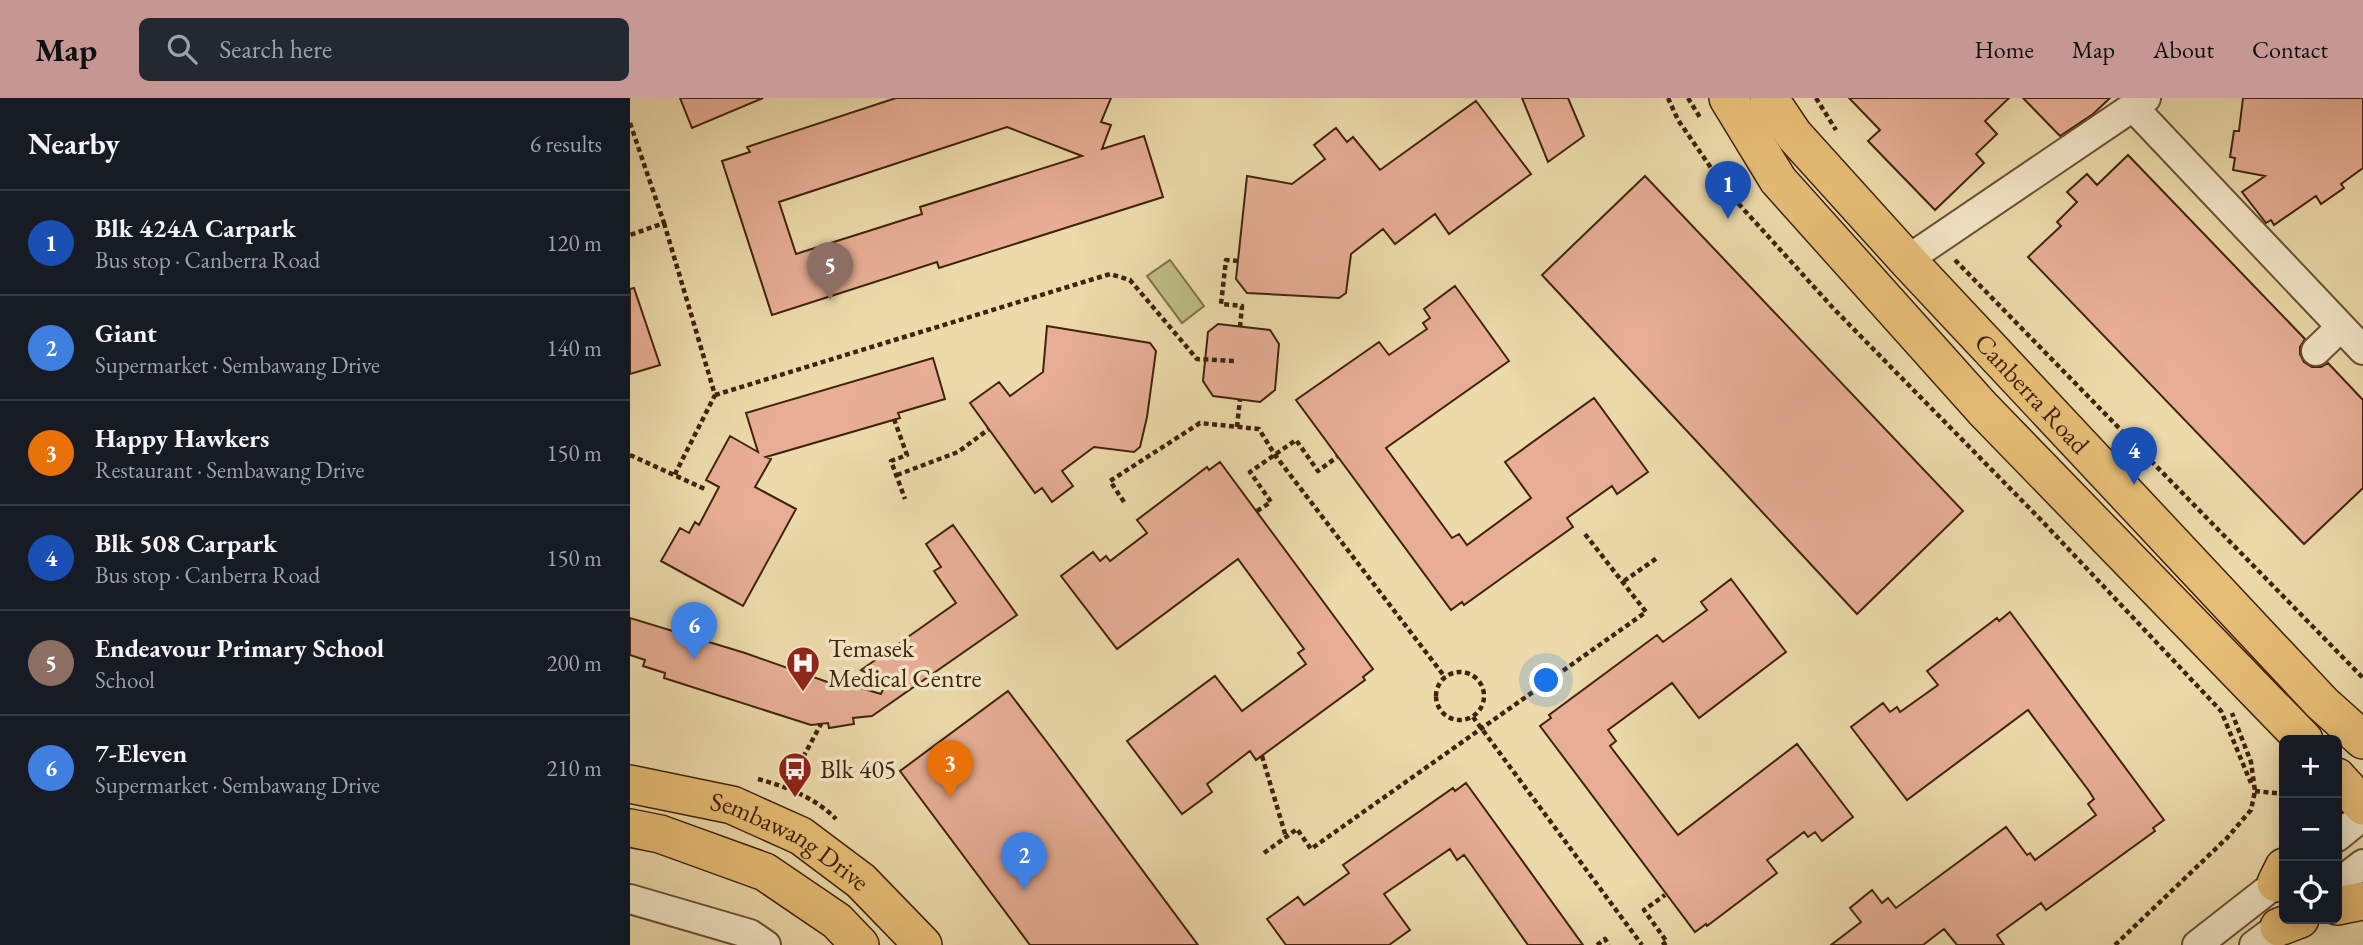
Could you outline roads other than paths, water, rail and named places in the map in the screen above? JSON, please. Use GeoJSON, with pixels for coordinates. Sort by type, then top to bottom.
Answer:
{"type":"FeatureCollection","features":[{"type":"Feature","properties":{"kind":"main road","name":"Canberra Road"},"geometry":{"type":"LineString","coordinates":[[1728,98],[1778,180],[1983,409],[2294,734]]}},
{"type":"Feature","properties":{"kind":"main road","name":"Canberra Road"},"geometry":{"type":"LineString","coordinates":[[1769,98],[1794,135],[1921,250],[2322,703],[2363,740]]}},
{"type":"Feature","properties":{"kind":"main road"},"geometry":{"type":"LineString","coordinates":[[2322,703],[2363,711]]}},
{"type":"Feature","properties":{"kind":"main road"},"geometry":{"type":"LineString","coordinates":[[2342,782],[2363,806]]}},
{"type":"Feature","properties":{"kind":"main road","name":"Sembawang Drive"},"geometry":{"type":"LineString","coordinates":[[630,784],[732,805],[801,836],[861,881],[923,945]]}},
{"type":"Feature","properties":{"kind":"main road","name":"Sembawang Drive"},"geometry":{"type":"LineString","coordinates":[[630,828],[660,834],[765,872],[837,921],[860,945]]}},
{"type":"Feature","properties":{"kind":"main road"},"geometry":{"type":"LineString","coordinates":[[2342,905],[2363,901]]}},
{"type":"Feature","properties":{"kind":"street"},"geometry":{"type":"LineString","coordinates":[[1921,250],[2140,102],[2363,350]]}},
{"type":"Feature","properties":{"kind":"street"},"geometry":{"type":"LineString","coordinates":[[2316,351],[2341,327]]}},
{"type":"Feature","properties":{"kind":"street"},"geometry":{"type":"LineString","coordinates":[[2342,833],[2363,816]]}},
{"type":"Feature","properties":{"kind":"street"},"geometry":{"type":"LineString","coordinates":[[2342,880],[2363,864]]}},
{"type":"Feature","properties":{"kind":"street"},"geometry":{"type":"LineString","coordinates":[[2197,945],[2279,878]]}},
{"type":"Feature","properties":{"kind":"street"},"geometry":{"type":"LineString","coordinates":[[630,899],[750,934],[766,945]]}},
{"type":"Feature","properties":{"kind":"place","name":"Blk 424A Carpark"},"geometry":{"type":"Point","coordinates":[1728,219]}},
{"type":"Feature","properties":{"kind":"place","name":"Endeavour Primary School"},"geometry":{"type":"Point","coordinates":[830,300]}},
{"type":"Feature","properties":{"kind":"place","name":"Blk 508 Carpark"},"geometry":{"type":"Point","coordinates":[2134,485]}},
{"type":"Feature","properties":{"kind":"place","name":"7-Eleven"},"geometry":{"type":"Point","coordinates":[694,660]}},
{"type":"Feature","properties":{"kind":"place","name":"Temasek Medical Centre"},"geometry":{"type":"Point","coordinates":[803,693]}},
{"type":"Feature","properties":{"kind":"place","name":"Happy Hawkers"},"geometry":{"type":"Point","coordinates":[950,798]}},
{"type":"Feature","properties":{"kind":"place","name":"Blk 405"},"geometry":{"type":"Point","coordinates":[795,799]}},
{"type":"Feature","properties":{"kind":"place","name":"Giant"},"geometry":{"type":"Point","coordinates":[1024,890]}}]}
